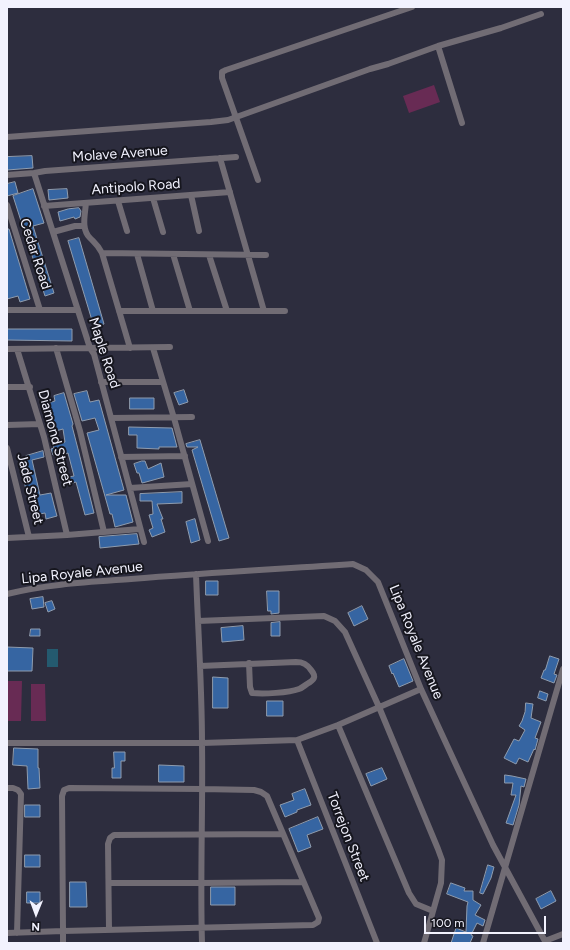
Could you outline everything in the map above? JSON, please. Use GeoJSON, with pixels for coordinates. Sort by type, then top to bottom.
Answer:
{"type":"FeatureCollection","features":[{"type":"Feature","properties":{"kind":"street"},"geometry":{"type":"LineString","coordinates":[[258,180],[222,78],[222,72],[400,9],[412,7]]}},
{"type":"Feature","properties":{"kind":"street"},"geometry":{"type":"LineString","coordinates":[[7,137],[228,120],[370,69],[541,14]]}},
{"type":"Feature","properties":{"kind":"street"},"geometry":{"type":"LineString","coordinates":[[438,46],[462,122]]}},
{"type":"Feature","properties":{"kind":"street","name":"Molave Avenue"},"geometry":{"type":"LineString","coordinates":[[7,176],[45,171],[236,157]]}},
{"type":"Feature","properties":{"kind":"street"},"geometry":{"type":"LineString","coordinates":[[220,158],[264,311]]}},
{"type":"Feature","properties":{"kind":"street","name":"Maple Road"},"geometry":{"type":"LineString","coordinates":[[34,173],[90,348],[94,354],[144,542]]}},
{"type":"Feature","properties":{"kind":"street","name":"Antipolo Road"},"geometry":{"type":"LineString","coordinates":[[44,206],[230,192]]}},
{"type":"Feature","properties":{"kind":"street"},"geometry":{"type":"LineString","coordinates":[[191,195],[199,231]]}},
{"type":"Feature","properties":{"kind":"street"},"geometry":{"type":"LineString","coordinates":[[153,198],[163,232]]}},
{"type":"Feature","properties":{"kind":"street"},"geometry":{"type":"LineString","coordinates":[[118,201],[127,231]]}},
{"type":"Feature","properties":{"kind":"street"},"geometry":{"type":"LineString","coordinates":[[86,203],[84,226],[88,237],[99,247],[102,253],[130,348]]}},
{"type":"Feature","properties":{"kind":"street","name":"Cedar Road"},"geometry":{"type":"LineString","coordinates":[[7,205],[40,310]]}},
{"type":"Feature","properties":{"kind":"street"},"geometry":{"type":"LineString","coordinates":[[53,232],[75,226],[84,226]]}},
{"type":"Feature","properties":{"kind":"street"},"geometry":{"type":"LineString","coordinates":[[102,253],[266,255]]}},
{"type":"Feature","properties":{"kind":"street"},"geometry":{"type":"LineString","coordinates":[[137,254],[153,311]]}},
{"type":"Feature","properties":{"kind":"street"},"geometry":{"type":"LineString","coordinates":[[174,254],[190,311]]}},
{"type":"Feature","properties":{"kind":"street"},"geometry":{"type":"LineString","coordinates":[[209,255],[227,311]]}},
{"type":"Feature","properties":{"kind":"street"},"geometry":{"type":"LineString","coordinates":[[7,310],[78,310]]}},
{"type":"Feature","properties":{"kind":"street"},"geometry":{"type":"LineString","coordinates":[[119,311],[285,311]]}},
{"type":"Feature","properties":{"kind":"street"},"geometry":{"type":"LineString","coordinates":[[7,349],[170,347]]}},
{"type":"Feature","properties":{"kind":"street"},"geometry":{"type":"LineString","coordinates":[[56,348],[80,431],[104,532]]}},
{"type":"Feature","properties":{"kind":"street"},"geometry":{"type":"LineString","coordinates":[[153,348],[208,541]]}},
{"type":"Feature","properties":{"kind":"street","name":"Diamond Street"},"geometry":{"type":"LineString","coordinates":[[17,349],[30,387],[44,437],[67,534]]}},
{"type":"Feature","properties":{"kind":"street"},"geometry":{"type":"LineString","coordinates":[[102,382],[163,382]]}},
{"type":"Feature","properties":{"kind":"street"},"geometry":{"type":"LineString","coordinates":[[7,387],[30,387]]}},
{"type":"Feature","properties":{"kind":"street"},"geometry":{"type":"LineString","coordinates":[[111,418],[192,418]]}},
{"type":"Feature","properties":{"kind":"street"},"geometry":{"type":"LineString","coordinates":[[7,425],[40,424]]}},
{"type":"Feature","properties":{"kind":"street","name":"Jade Street"},"geometry":{"type":"LineString","coordinates":[[7,448],[29,537]]}},
{"type":"Feature","properties":{"kind":"street"},"geometry":{"type":"LineString","coordinates":[[121,457],[185,456]]}},
{"type":"Feature","properties":{"kind":"street"},"geometry":{"type":"LineString","coordinates":[[130,488],[192,484]]}},
{"type":"Feature","properties":{"kind":"street"},"geometry":{"type":"LineString","coordinates":[[7,538],[140,529]]}},
{"type":"Feature","properties":{"kind":"street","name":"Lipa Royale Avenue"},"geometry":{"type":"LineString","coordinates":[[7,594],[40,587],[196,574],[353,564],[366,570],[378,582],[421,689],[493,845],[546,942]]}},
{"type":"Feature","properties":{"kind":"street"},"geometry":{"type":"LineString","coordinates":[[196,574],[202,743],[202,943]]}},
{"type":"Feature","properties":{"kind":"street"},"geometry":{"type":"LineString","coordinates":[[198,621],[324,616],[335,621],[346,632],[379,707],[442,860],[441,883],[424,943]]}},
{"type":"Feature","properties":{"kind":"street"},"geometry":{"type":"LineString","coordinates":[[200,666],[249,663],[303,662],[308,665],[314,674],[314,677],[313,680],[300,688],[290,691],[260,694],[252,692],[250,687],[249,663]]}},
{"type":"Feature","properties":{"kind":"street"},"geometry":{"type":"LineString","coordinates":[[483,943],[563,669]]}},
{"type":"Feature","properties":{"kind":"street"},"geometry":{"type":"LineString","coordinates":[[7,742],[202,743],[297,740],[338,725],[421,689]]}},
{"type":"Feature","properties":{"kind":"street"},"geometry":{"type":"LineString","coordinates":[[338,725],[409,893],[416,904],[433,911]]}},
{"type":"Feature","properties":{"kind":"street","name":"Torrejon Street"},"geometry":{"type":"LineString","coordinates":[[297,740],[377,943]]}},
{"type":"Feature","properties":{"kind":"street"},"geometry":{"type":"LineString","coordinates":[[7,788],[18,790],[21,794],[17,933]]}},
{"type":"Feature","properties":{"kind":"street"},"geometry":{"type":"LineString","coordinates":[[7,934],[63,931],[313,925],[318,922],[319,918],[267,796],[261,792],[254,790],[69,788],[64,790],[62,796],[63,931],[63,943]]}},
{"type":"Feature","properties":{"kind":"street"},"geometry":{"type":"LineString","coordinates":[[109,930],[108,844],[110,838],[114,835],[283,834]]}},
{"type":"Feature","properties":{"kind":"street"},"geometry":{"type":"LineString","coordinates":[[109,883],[303,882]]}},
{"type":"Feature","properties":{"kind":"street"},"geometry":{"type":"LineString","coordinates":[[546,942],[563,934]]}},
{"type":"Feature","properties":{"kind":"shaded area"},"geometry":{"type":"Polygon","coordinates":[[[434,85],[440,102],[409,113],[403,96],[434,85]]]}},
{"type":"Feature","properties":{"kind":"shaded area"},"geometry":{"type":"Polygon","coordinates":[[[7,681],[22,681],[21,721],[7,721],[7,681]]]}},
{"type":"Feature","properties":{"kind":"shaded area"},"geometry":{"type":"Polygon","coordinates":[[[31,684],[45,684],[46,721],[31,721],[31,684]]]}},
{"type":"Feature","properties":{"kind":"water"},"geometry":{"type":"Polygon","coordinates":[[[47,649],[58,649],[58,667],[47,667],[47,649]]]}},
{"type":"Feature","properties":{"kind":"building"},"geometry":{"type":"Polygon","coordinates":[[[32,156],[33,168],[7,170],[7,157],[32,156]]]}},
{"type":"Feature","properties":{"kind":"building"},"geometry":{"type":"Polygon","coordinates":[[[15,182],[18,193],[7,196],[7,184],[15,182]]]}},
{"type":"Feature","properties":{"kind":"building"},"geometry":{"type":"Polygon","coordinates":[[[33,189],[44,223],[33,226],[54,293],[45,296],[13,196],[33,189]]]}},
{"type":"Feature","properties":{"kind":"building"},"geometry":{"type":"Polygon","coordinates":[[[67,189],[68,198],[49,200],[48,190],[67,189]]]}},
{"type":"Feature","properties":{"kind":"building"},"geometry":{"type":"Polygon","coordinates":[[[79,208],[81,211],[80,217],[60,221],[58,212],[79,208]]]}},
{"type":"Feature","properties":{"kind":"building"},"geometry":{"type":"Polygon","coordinates":[[[7,229],[9,229],[30,299],[20,302],[18,296],[7,299],[7,229]]]}},
{"type":"Feature","properties":{"kind":"building"},"geometry":{"type":"Polygon","coordinates":[[[79,238],[104,324],[94,327],[68,241],[79,238]]]}},
{"type":"Feature","properties":{"kind":"building"},"geometry":{"type":"Polygon","coordinates":[[[7,329],[72,329],[72,341],[7,340],[7,329]]]}},
{"type":"Feature","properties":{"kind":"building"},"geometry":{"type":"Polygon","coordinates":[[[184,390],[188,402],[179,405],[174,393],[184,390]]]}},
{"type":"Feature","properties":{"kind":"building"},"geometry":{"type":"Polygon","coordinates":[[[87,391],[90,402],[99,400],[124,490],[106,495],[126,495],[133,522],[115,527],[87,433],[99,430],[95,418],[82,421],[74,394],[87,391]]]}},
{"type":"Feature","properties":{"kind":"building"},"geometry":{"type":"Polygon","coordinates":[[[64,393],[73,424],[72,426],[94,513],[85,515],[76,482],[65,485],[63,478],[74,476],[68,453],[56,457],[56,454],[53,455],[51,449],[54,448],[53,445],[65,442],[63,429],[52,432],[44,404],[55,401],[54,396],[64,393]]]}},
{"type":"Feature","properties":{"kind":"building"},"geometry":{"type":"Polygon","coordinates":[[[130,398],[154,398],[154,409],[130,409],[130,398]]]}},
{"type":"Feature","properties":{"kind":"building"},"geometry":{"type":"Polygon","coordinates":[[[129,427],[172,428],[177,447],[159,447],[159,449],[137,448],[137,435],[129,435],[129,427]]]}},
{"type":"Feature","properties":{"kind":"building"},"geometry":{"type":"Polygon","coordinates":[[[200,440],[229,538],[219,541],[192,450],[198,447],[187,447],[186,444],[200,440]]]}},
{"type":"Feature","properties":{"kind":"building"},"geometry":{"type":"Polygon","coordinates":[[[43,451],[44,457],[32,460],[40,495],[51,493],[57,516],[46,519],[45,513],[35,515],[19,463],[27,461],[26,456],[43,451]]]}},
{"type":"Feature","properties":{"kind":"building"},"geometry":{"type":"Polygon","coordinates":[[[145,461],[148,469],[161,463],[164,477],[142,483],[134,464],[145,461]]]}},
{"type":"Feature","properties":{"kind":"building"},"geometry":{"type":"Polygon","coordinates":[[[182,492],[182,503],[157,504],[163,519],[161,519],[165,532],[152,537],[149,530],[153,528],[149,515],[153,514],[152,501],[140,501],[140,494],[182,492]]]}},
{"type":"Feature","properties":{"kind":"building"},"geometry":{"type":"Polygon","coordinates":[[[195,519],[200,540],[191,543],[186,522],[195,519]]]}},
{"type":"Feature","properties":{"kind":"building"},"geometry":{"type":"Polygon","coordinates":[[[137,534],[139,544],[100,548],[99,537],[137,534]]]}},
{"type":"Feature","properties":{"kind":"building"},"geometry":{"type":"Polygon","coordinates":[[[206,581],[218,581],[218,595],[206,595],[206,581]]]}},
{"type":"Feature","properties":{"kind":"building"},"geometry":{"type":"Polygon","coordinates":[[[267,591],[279,591],[279,613],[271,614],[271,611],[268,611],[267,591]]]}},
{"type":"Feature","properties":{"kind":"building"},"geometry":{"type":"Polygon","coordinates":[[[43,597],[44,607],[32,609],[30,599],[43,597]]]}},
{"type":"Feature","properties":{"kind":"building"},"geometry":{"type":"Polygon","coordinates":[[[52,601],[55,609],[48,612],[45,603],[52,601]]]}},
{"type":"Feature","properties":{"kind":"building"},"geometry":{"type":"Polygon","coordinates":[[[362,606],[368,619],[354,626],[348,613],[362,606]]]}},
{"type":"Feature","properties":{"kind":"building"},"geometry":{"type":"Polygon","coordinates":[[[280,622],[280,636],[271,636],[271,623],[280,622]]]}},
{"type":"Feature","properties":{"kind":"building"},"geometry":{"type":"Polygon","coordinates":[[[243,626],[244,640],[222,642],[221,628],[243,626]]]}},
{"type":"Feature","properties":{"kind":"building"},"geometry":{"type":"Polygon","coordinates":[[[31,629],[40,629],[40,636],[30,636],[31,629]]]}},
{"type":"Feature","properties":{"kind":"building"},"geometry":{"type":"Polygon","coordinates":[[[7,647],[33,648],[32,671],[7,671],[7,647]]]}},
{"type":"Feature","properties":{"kind":"building"},"geometry":{"type":"Polygon","coordinates":[[[550,656],[559,659],[554,674],[557,675],[554,683],[541,678],[550,656]]]}},
{"type":"Feature","properties":{"kind":"building"},"geometry":{"type":"Polygon","coordinates":[[[404,659],[413,681],[399,687],[389,666],[404,659]]]}},
{"type":"Feature","properties":{"kind":"building"},"geometry":{"type":"Polygon","coordinates":[[[213,677],[228,678],[228,708],[213,708],[213,677]]]}},
{"type":"Feature","properties":{"kind":"building"},"geometry":{"type":"Polygon","coordinates":[[[540,691],[548,694],[546,701],[538,698],[540,691]]]}},
{"type":"Feature","properties":{"kind":"building"},"geometry":{"type":"Polygon","coordinates":[[[267,701],[283,701],[283,716],[267,716],[267,701]]]}},
{"type":"Feature","properties":{"kind":"building"},"geometry":{"type":"Polygon","coordinates":[[[526,703],[533,704],[531,718],[541,722],[535,738],[538,739],[535,750],[534,749],[528,762],[519,758],[516,764],[504,758],[514,739],[519,741],[525,730],[519,726],[525,712],[526,703]]]}},
{"type":"Feature","properties":{"kind":"building"},"geometry":{"type":"Polygon","coordinates":[[[14,748],[38,749],[40,788],[28,789],[27,766],[13,765],[14,748]]]}},
{"type":"Feature","properties":{"kind":"building"},"geometry":{"type":"Polygon","coordinates":[[[114,752],[125,752],[125,761],[121,761],[121,778],[112,778],[112,768],[114,768],[114,752]]]}},
{"type":"Feature","properties":{"kind":"building"},"geometry":{"type":"Polygon","coordinates":[[[159,765],[184,766],[184,782],[159,782],[159,765]]]}},
{"type":"Feature","properties":{"kind":"building"},"geometry":{"type":"Polygon","coordinates":[[[382,768],[387,779],[371,786],[366,774],[382,768]]]}},
{"type":"Feature","properties":{"kind":"building"},"geometry":{"type":"Polygon","coordinates":[[[505,775],[526,779],[524,787],[521,786],[519,805],[513,825],[506,823],[516,795],[511,795],[513,783],[505,783],[505,775]]]}},
{"type":"Feature","properties":{"kind":"building"},"geometry":{"type":"Polygon","coordinates":[[[305,789],[311,805],[297,810],[297,812],[285,817],[280,805],[294,800],[292,794],[305,789]]]}},
{"type":"Feature","properties":{"kind":"building"},"geometry":{"type":"Polygon","coordinates":[[[25,805],[40,805],[40,817],[25,817],[25,805]]]}},
{"type":"Feature","properties":{"kind":"building"},"geometry":{"type":"Polygon","coordinates":[[[318,817],[323,829],[307,835],[311,847],[298,852],[289,829],[318,817]]]}},
{"type":"Feature","properties":{"kind":"building"},"geometry":{"type":"Polygon","coordinates":[[[25,855],[40,855],[40,867],[25,867],[25,855]]]}},
{"type":"Feature","properties":{"kind":"building"},"geometry":{"type":"Polygon","coordinates":[[[488,865],[494,867],[491,878],[483,894],[480,893],[488,865]]]}},
{"type":"Feature","properties":{"kind":"building"},"geometry":{"type":"Polygon","coordinates":[[[70,882],[86,882],[87,907],[70,907],[70,882]]]}},
{"type":"Feature","properties":{"kind":"building"},"geometry":{"type":"Polygon","coordinates":[[[451,883],[465,888],[464,891],[473,891],[473,900],[481,905],[475,915],[485,920],[483,926],[477,923],[471,935],[473,936],[470,943],[451,943],[456,928],[466,932],[468,902],[447,894],[451,883]]]}},
{"type":"Feature","properties":{"kind":"building"},"geometry":{"type":"Polygon","coordinates":[[[211,887],[235,887],[235,905],[211,905],[211,887]]]}},
{"type":"Feature","properties":{"kind":"building"},"geometry":{"type":"Polygon","coordinates":[[[551,891],[556,901],[541,909],[536,899],[551,891]]]}},
{"type":"Feature","properties":{"kind":"building"},"geometry":{"type":"Polygon","coordinates":[[[27,892],[40,892],[40,903],[27,903],[27,892]]]}}]}
